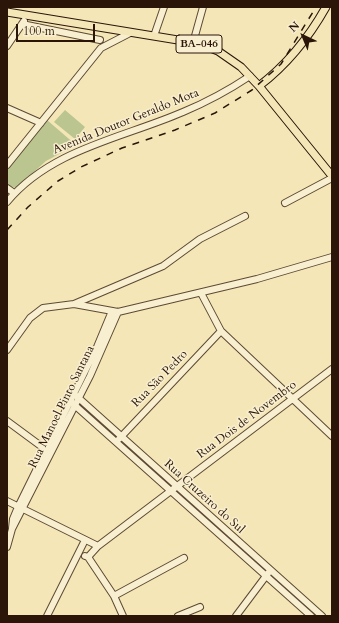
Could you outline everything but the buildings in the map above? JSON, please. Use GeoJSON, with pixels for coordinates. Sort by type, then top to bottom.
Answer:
{"type":"FeatureCollection","features":[{"type":"Feature","properties":{"kind":"main road"},"geometry":{"type":"LineString","coordinates":[[259,86],[276,73],[296,53],[326,7]]}},
{"type":"Feature","properties":{"kind":"main road","name":"BA-046"},"geometry":{"type":"LineString","coordinates":[[9,13],[193,43],[203,45],[224,54],[241,66],[259,86],[332,177]]}},
{"type":"Feature","properties":{"kind":"street"},"geometry":{"type":"LineString","coordinates":[[154,36],[164,7]]}},
{"type":"Feature","properties":{"kind":"street"},"geometry":{"type":"LineString","coordinates":[[193,43],[203,7]]}},
{"type":"Feature","properties":{"kind":"street"},"geometry":{"type":"LineString","coordinates":[[7,46],[26,16]]}},
{"type":"Feature","properties":{"kind":"street"},"geometry":{"type":"LineString","coordinates":[[22,24],[100,40]]}},
{"type":"Feature","properties":{"kind":"street"},"geometry":{"type":"LineString","coordinates":[[77,35],[80,24]]}},
{"type":"Feature","properties":{"kind":"street"},"geometry":{"type":"LineString","coordinates":[[99,27],[101,48]]}},
{"type":"Feature","properties":{"kind":"street"},"geometry":{"type":"LineString","coordinates":[[7,165],[101,48],[130,33]]}},
{"type":"Feature","properties":{"kind":"street","name":"Avenida Doutor Geraldo Mota"},"geometry":{"type":"LineString","coordinates":[[7,202],[14,193],[36,174],[53,163],[97,144],[183,113],[229,90],[250,76]]}},
{"type":"Feature","properties":{"kind":"street"},"geometry":{"type":"LineString","coordinates":[[7,108],[41,123]]}},
{"type":"Feature","properties":{"kind":"street"},"geometry":{"type":"LineString","coordinates":[[285,203],[332,177]]}},
{"type":"Feature","properties":{"kind":"street"},"geometry":{"type":"LineString","coordinates":[[7,188],[14,193]]}},
{"type":"Feature","properties":{"kind":"street"},"geometry":{"type":"LineString","coordinates":[[7,350],[36,312],[43,308],[74,304],[163,266],[200,239],[245,216]]}},
{"type":"Feature","properties":{"kind":"street"},"geometry":{"type":"LineString","coordinates":[[74,304],[115,312],[257,279],[332,257]]}},
{"type":"Feature","properties":{"kind":"street"},"geometry":{"type":"LineString","coordinates":[[201,293],[221,331],[332,436]]}},
{"type":"Feature","properties":{"kind":"street","name":"Rua Manoel Pinto Santana"},"geometry":{"type":"LineString","coordinates":[[7,547],[13,519],[21,509],[72,403],[90,376],[115,312]]}},
{"type":"Feature","properties":{"kind":"street","name":"Rua São Pedro"},"geometry":{"type":"LineString","coordinates":[[116,442],[221,331]]}},
{"type":"Feature","properties":{"kind":"street","name":"Rua Dois de Novembro"},"geometry":{"type":"LineString","coordinates":[[88,557],[98,546],[332,369]]}},
{"type":"Feature","properties":{"kind":"street","name":"Rua Cruzeiro do Sul"},"geometry":{"type":"LineString","coordinates":[[76,396],[121,436],[216,531],[302,603],[322,616]]}},
{"type":"Feature","properties":{"kind":"street","name":"Rua Cruzeiro do Sul"},"geometry":{"type":"LineString","coordinates":[[72,403],[116,442],[221,526],[268,573]]}},
{"type":"Feature","properties":{"kind":"street"},"geometry":{"type":"LineString","coordinates":[[7,421],[48,451]]}},
{"type":"Feature","properties":{"kind":"street"},"geometry":{"type":"LineString","coordinates":[[7,501],[98,546]]}},
{"type":"Feature","properties":{"kind":"street"},"geometry":{"type":"LineString","coordinates":[[216,531],[221,526]]}},
{"type":"Feature","properties":{"kind":"street"},"geometry":{"type":"LineString","coordinates":[[47,616],[85,540]]}},
{"type":"Feature","properties":{"kind":"street"},"geometry":{"type":"LineString","coordinates":[[78,555],[88,557],[114,596],[123,616]]}},
{"type":"Feature","properties":{"kind":"street"},"geometry":{"type":"LineString","coordinates":[[114,596],[184,558]]}},
{"type":"Feature","properties":{"kind":"street"},"geometry":{"type":"LineString","coordinates":[[236,616],[268,573]]}},
{"type":"Feature","properties":{"kind":"street","name":"Rua Cruzeiro do Sul"},"geometry":{"type":"LineString","coordinates":[[302,603],[311,616]]}},
{"type":"Feature","properties":{"kind":"street"},"geometry":{"type":"LineString","coordinates":[[178,616],[200,607]]}},
{"type":"Feature","properties":{"kind":"green space"},"geometry":{"type":"Polygon","coordinates":[[[65,110],[85,127],[75,139],[54,122],[65,110]]]}},
{"type":"Feature","properties":{"kind":"green space"},"geometry":{"type":"Polygon","coordinates":[[[47,120],[76,145],[46,161],[16,188],[7,185],[7,169],[47,120]]]}},
{"type":"Feature","properties":{"kind":"railway"},"geometry":{"type":"LineString","coordinates":[[7,230],[28,207],[58,181],[81,167],[122,148],[175,130],[215,113],[252,90],[281,64],[316,7]]}}]}
